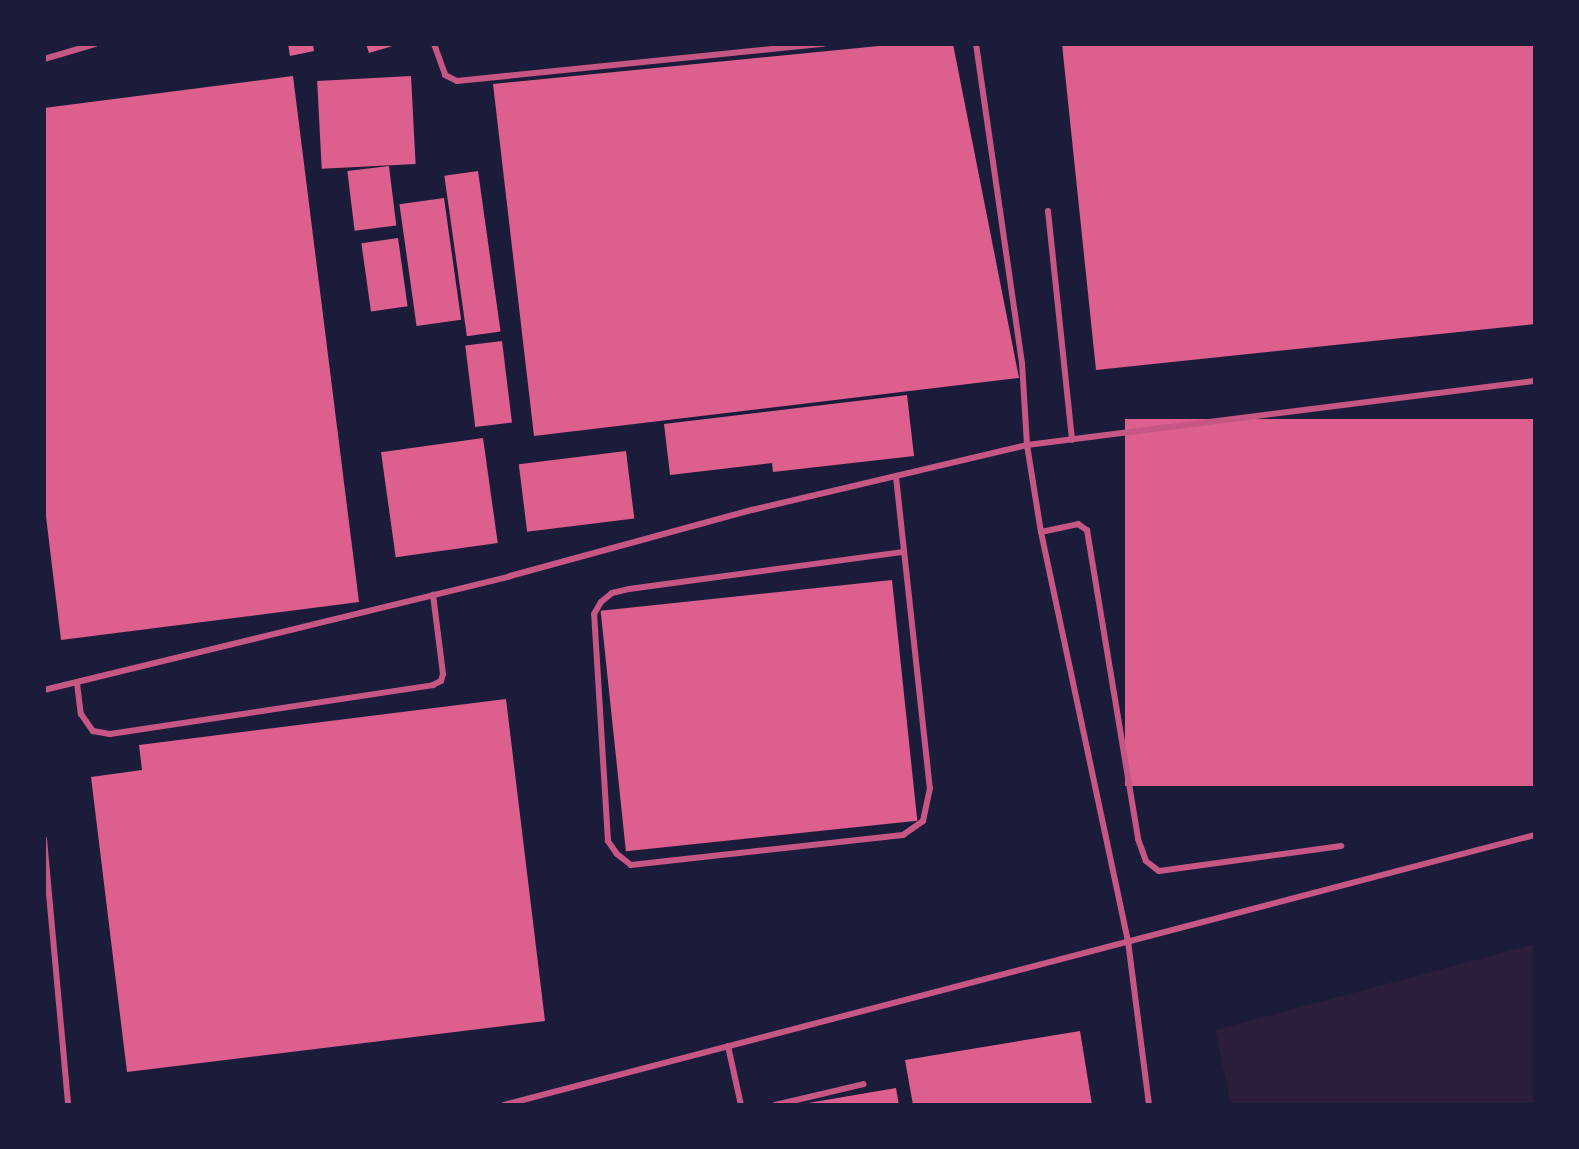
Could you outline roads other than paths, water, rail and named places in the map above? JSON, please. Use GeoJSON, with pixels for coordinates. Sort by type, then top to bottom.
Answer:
{"type":"FeatureCollection","features":[{"type":"Feature","properties":{"kind":"lane"},"geometry":{"type":"LineString","coordinates":[[44,59],[95,44]]}},
{"type":"Feature","properties":{"kind":"lane"},"geometry":{"type":"LineString","coordinates":[[434,44],[445,75],[457,81],[823,44]]}},
{"type":"Feature","properties":{"kind":"lane"},"geometry":{"type":"LineString","coordinates":[[728,44],[730,55]]}},
{"type":"Feature","properties":{"kind":"lane"},"geometry":{"type":"LineString","coordinates":[[976,44],[1022,363],[1027,445],[1041,532],[1128,941],[1149,1105]]}},
{"type":"Feature","properties":{"kind":"lane"},"geometry":{"type":"LineString","coordinates":[[1048,211],[1072,440]]}},
{"type":"Feature","properties":{"kind":"lane"},"geometry":{"type":"LineString","coordinates":[[44,690],[1027,445],[1534,381]]}},
{"type":"Feature","properties":{"kind":"lane"},"geometry":{"type":"LineString","coordinates":[[896,477],[930,788],[923,821],[903,835],[631,865],[617,854],[608,841],[607,826],[594,614],[601,602],[612,593],[629,589],[904,552]]}},
{"type":"Feature","properties":{"kind":"lane"},"geometry":{"type":"LineString","coordinates":[[1041,532],[1078,524],[1087,530],[1138,839],[1146,861],[1159,871],[1341,846]]}},
{"type":"Feature","properties":{"kind":"lane"},"geometry":{"type":"LineString","coordinates":[[77,683],[81,714],[93,731],[110,734],[433,685],[441,681],[443,674],[433,595]]}},
{"type":"Feature","properties":{"kind":"lane"},"geometry":{"type":"LineString","coordinates":[[504,1105],[1535,835]]}},
{"type":"Feature","properties":{"kind":"lane"},"geometry":{"type":"LineString","coordinates":[[44,839],[68,1105]]}},
{"type":"Feature","properties":{"kind":"lane"},"geometry":{"type":"LineString","coordinates":[[728,1046],[741,1105]]}},
{"type":"Feature","properties":{"kind":"lane"},"geometry":{"type":"LineString","coordinates":[[775,1105],[864,1084]]}}]}
